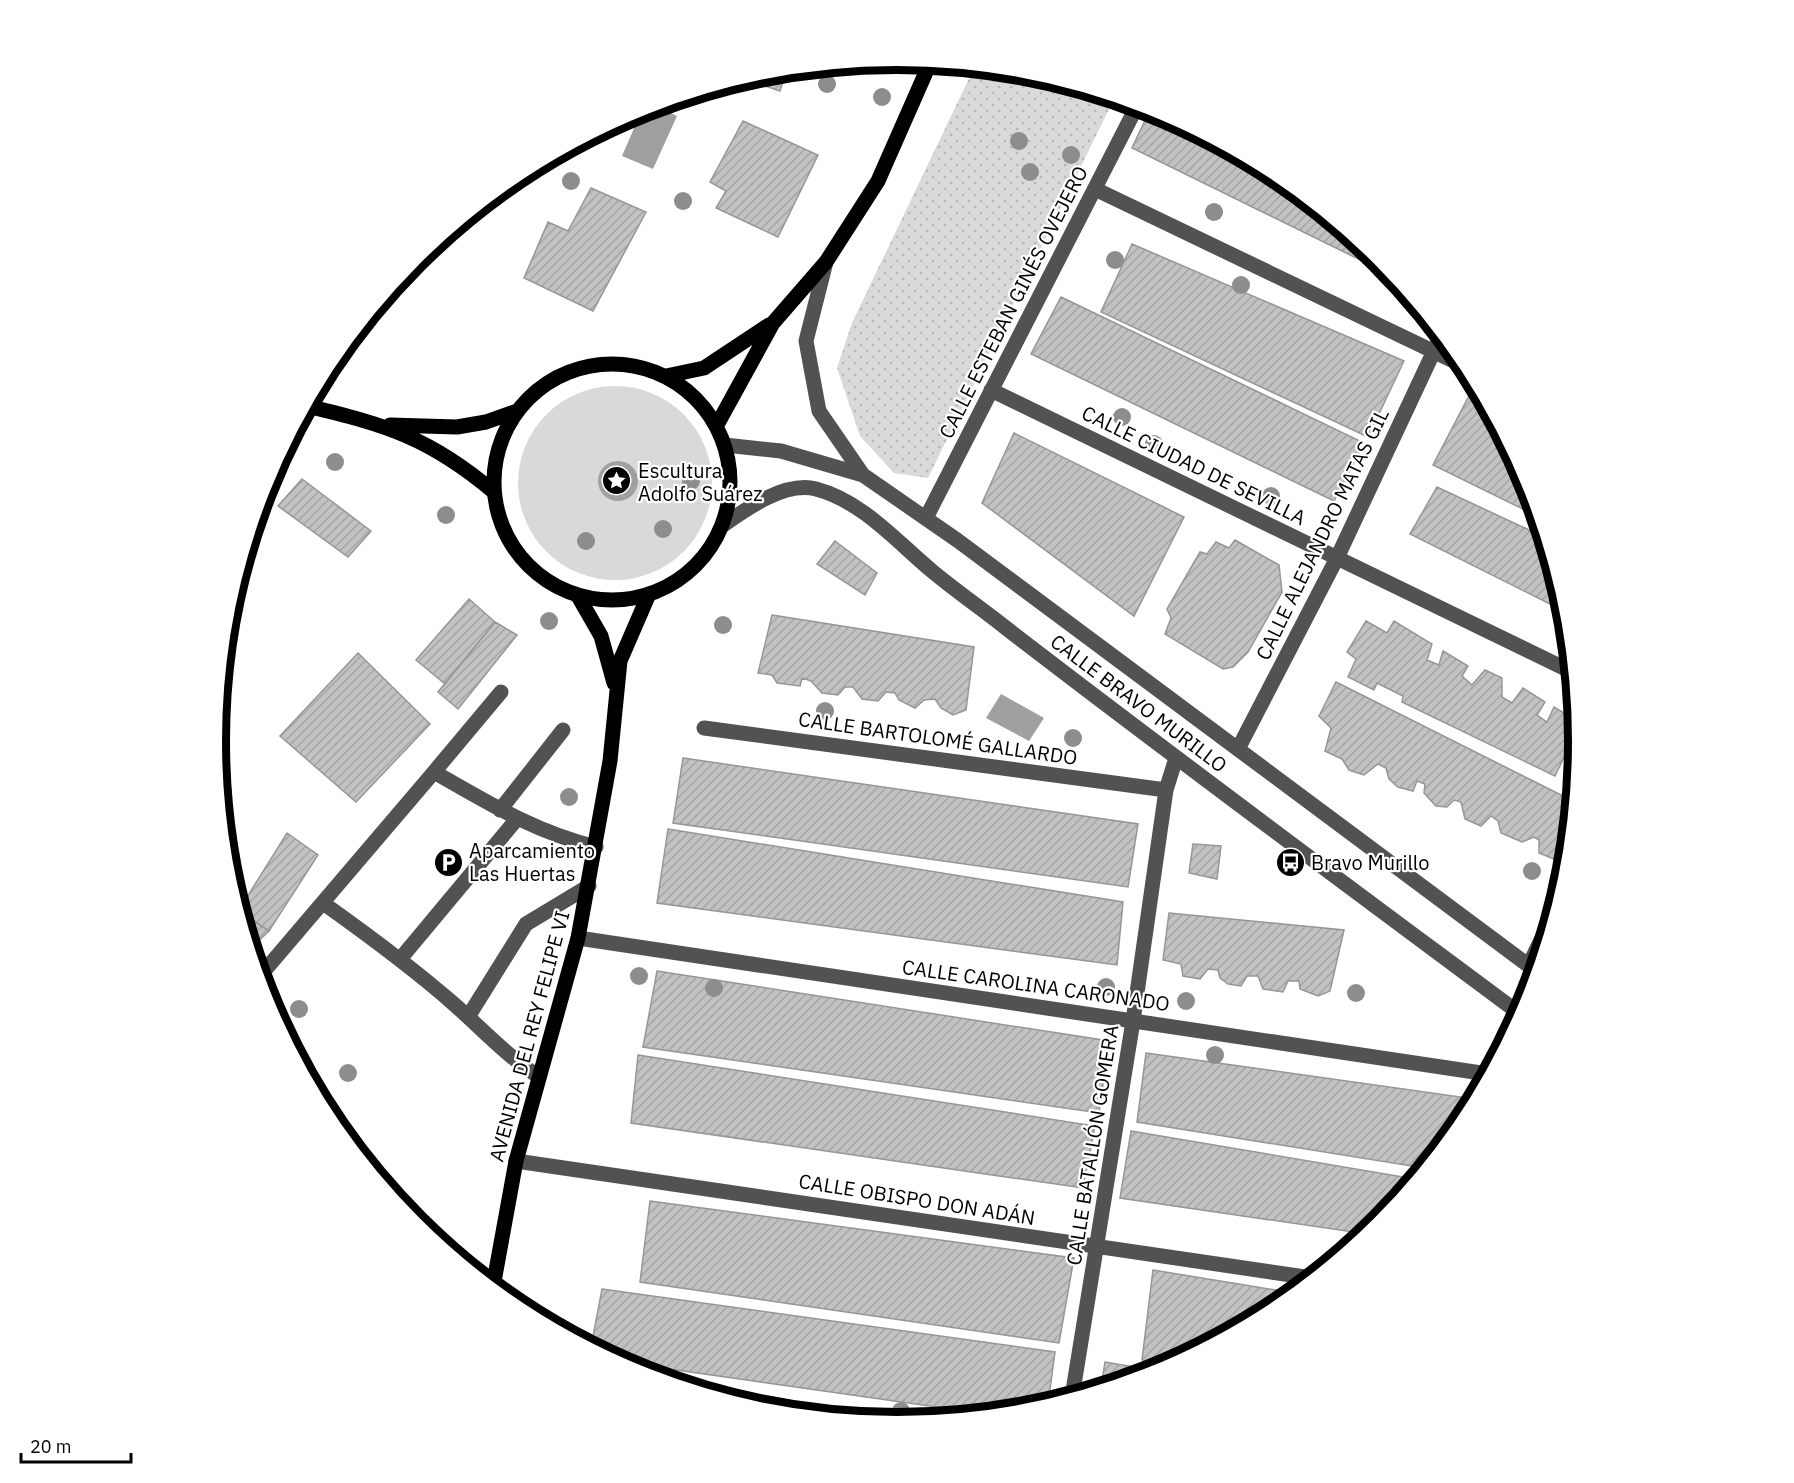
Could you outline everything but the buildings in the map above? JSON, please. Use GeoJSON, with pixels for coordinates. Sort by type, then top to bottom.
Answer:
{"type":"FeatureCollection","features":[{"type":"Feature","properties":{"kind":"main road"},"geometry":{"type":"LineString","coordinates":[[717,425],[773,323],[826,262],[878,181],[926,71]]}},
{"type":"Feature","properties":{"kind":"main road"},"geometry":{"type":"LineString","coordinates":[[666,376],[704,368],[773,323]]}},
{"type":"Feature","properties":{"kind":"main road"},"geometry":{"type":"LineString","coordinates":[[602,364],[635,365],[666,376],[695,396],[717,425],[725,445],[731,472],[729,499],[722,526],[705,555],[680,579],[649,594],[614,600],[578,596],[546,580],[520,557],[502,527],[494,492],[495,464],[503,436],[517,411],[540,387],[569,372],[602,364]]}},
{"type":"Feature","properties":{"kind":"main road"},"geometry":{"type":"LineString","coordinates":[[315,408],[375,423],[439,451],[465,468],[494,492]]}},
{"type":"Feature","properties":{"kind":"main road"},"geometry":{"type":"LineString","coordinates":[[375,423],[457,427],[486,422],[517,411]]}},
{"type":"Feature","properties":{"kind":"main road"},"geometry":{"type":"LineString","coordinates":[[615,688],[620,661],[649,594]]}},
{"type":"Feature","properties":{"kind":"main road"},"geometry":{"type":"LineString","coordinates":[[578,596],[602,636],[615,688]]}},
{"type":"Feature","properties":{"kind":"main road","name":"AVENIDA DEL REY FELIPE VI"},"geometry":{"type":"LineString","coordinates":[[495,1278],[516,1161],[578,938],[589,886],[610,761],[615,688]]}},
{"type":"Feature","properties":{"kind":"street","name":"CALLE ESTEBAN GINÉS OVEJERO"},"geometry":{"type":"LineString","coordinates":[[926,518],[1133,114]]}},
{"type":"Feature","properties":{"kind":"street"},"geometry":{"type":"LineString","coordinates":[[1095,189],[1447,358]]}},
{"type":"Feature","properties":{"kind":"street","name":"CALLE BRAVO MURILLO"},"geometry":{"type":"LineString","coordinates":[[826,262],[806,341],[819,411],[863,475]]}},
{"type":"Feature","properties":{"kind":"street","name":"CALLE ALEJANDRO MATAS GIL"},"geometry":{"type":"LineString","coordinates":[[1238,749],[1337,558],[1438,345]]}},
{"type":"Feature","properties":{"kind":"street","name":"CALLE CIUDAD DE SEVILLA"},"geometry":{"type":"LineString","coordinates":[[992,390],[1564,668]]}},
{"type":"Feature","properties":{"kind":"street","name":"CALLE BRAVO MURILLO"},"geometry":{"type":"LineString","coordinates":[[725,445],[781,451],[863,475],[926,518],[1529,966]]}},
{"type":"Feature","properties":{"kind":"street","name":"CALLE BRAVO MURILLO"},"geometry":{"type":"LineString","coordinates":[[722,526],[757,501],[786,491],[812,488],[833,495],[860,510],[934,573],[1176,758],[1512,1008]]}},
{"type":"Feature","properties":{"kind":"street"},"geometry":{"type":"LineString","coordinates":[[266,969],[501,692]]}},
{"type":"Feature","properties":{"kind":"street","name":"CALLE BARTOLOMÉ GALLARDO"},"geometry":{"type":"LineString","coordinates":[[704,728],[1166,790]]}},
{"type":"Feature","properties":{"kind":"street"},"geometry":{"type":"LineString","coordinates":[[500,810],[563,730]]}},
{"type":"Feature","properties":{"kind":"street","name":"CALLE BATALLÓN GOMERA"},"geometry":{"type":"LineString","coordinates":[[1073,1389],[1133,1021],[1166,790],[1176,758]]}},
{"type":"Feature","properties":{"kind":"street"},"geometry":{"type":"LineString","coordinates":[[434,772],[516,820],[566,840],[596,847]]}},
{"type":"Feature","properties":{"kind":"street"},"geometry":{"type":"LineString","coordinates":[[401,958],[516,820]]}},
{"type":"Feature","properties":{"kind":"street"},"geometry":{"type":"LineString","coordinates":[[468,1017],[526,924],[589,886]]}},
{"type":"Feature","properties":{"kind":"street"},"geometry":{"type":"LineString","coordinates":[[323,903],[401,958],[468,1017],[512,1060],[539,1077]]}},
{"type":"Feature","properties":{"kind":"street","name":"CALLE CAROLINA CARONADO"},"geometry":{"type":"LineString","coordinates":[[578,938],[1480,1073]]}},
{"type":"Feature","properties":{"kind":"street","name":"CALLE OBISPO DON ADÁN"},"geometry":{"type":"LineString","coordinates":[[516,1161],[1302,1276]]}},
{"type":"Feature","properties":{"kind":"shaded area"},"geometry":{"type":"Polygon","coordinates":[[[971,75],[1028,83],[1111,105],[928,478],[894,473],[860,436],[837,368],[852,323],[971,75]]]}},
{"type":"Feature","properties":{"kind":"shaded area"},"geometry":{"type":"Polygon","coordinates":[[[667,111],[677,116],[653,169],[622,156],[636,124],[667,111]]]}},
{"type":"Feature","properties":{"kind":"shaded area"},"geometry":{"type":"Polygon","coordinates":[[[615,386],[643,390],[661,398],[676,408],[690,422],[708,455],[712,483],[708,511],[700,529],[690,544],[676,558],[643,576],[615,580],[587,576],[569,568],[554,558],[540,544],[522,511],[518,483],[522,455],[530,437],[540,422],[554,408],[587,390],[615,386]]]}},
{"type":"Feature","properties":{"kind":"shaded area"},"geometry":{"type":"Polygon","coordinates":[[[618,461],[626,462],[632,467],[637,473],[637,489],[632,495],[626,500],[618,501],[610,500],[604,495],[599,489],[598,481],[599,473],[604,467],[610,462],[618,461]]]}},
{"type":"Feature","properties":{"kind":"shaded area"},"geometry":{"type":"Polygon","coordinates":[[[1001,694],[1044,718],[1029,741],[986,718],[1001,694]]]}},
{"type":"Feature","properties":{"kind":"place","name":"Escultura Adolfo Suárez"},"geometry":{"type":"Point","coordinates":[617,481]}},
{"type":"Feature","properties":{"kind":"place","name":"Aparcamiento Las Huertas"},"geometry":{"type":"Point","coordinates":[448,862]}},
{"type":"Feature","properties":{"kind":"place","name":"Bravo Murillo"},"geometry":{"type":"Point","coordinates":[1290,862]}}]}
